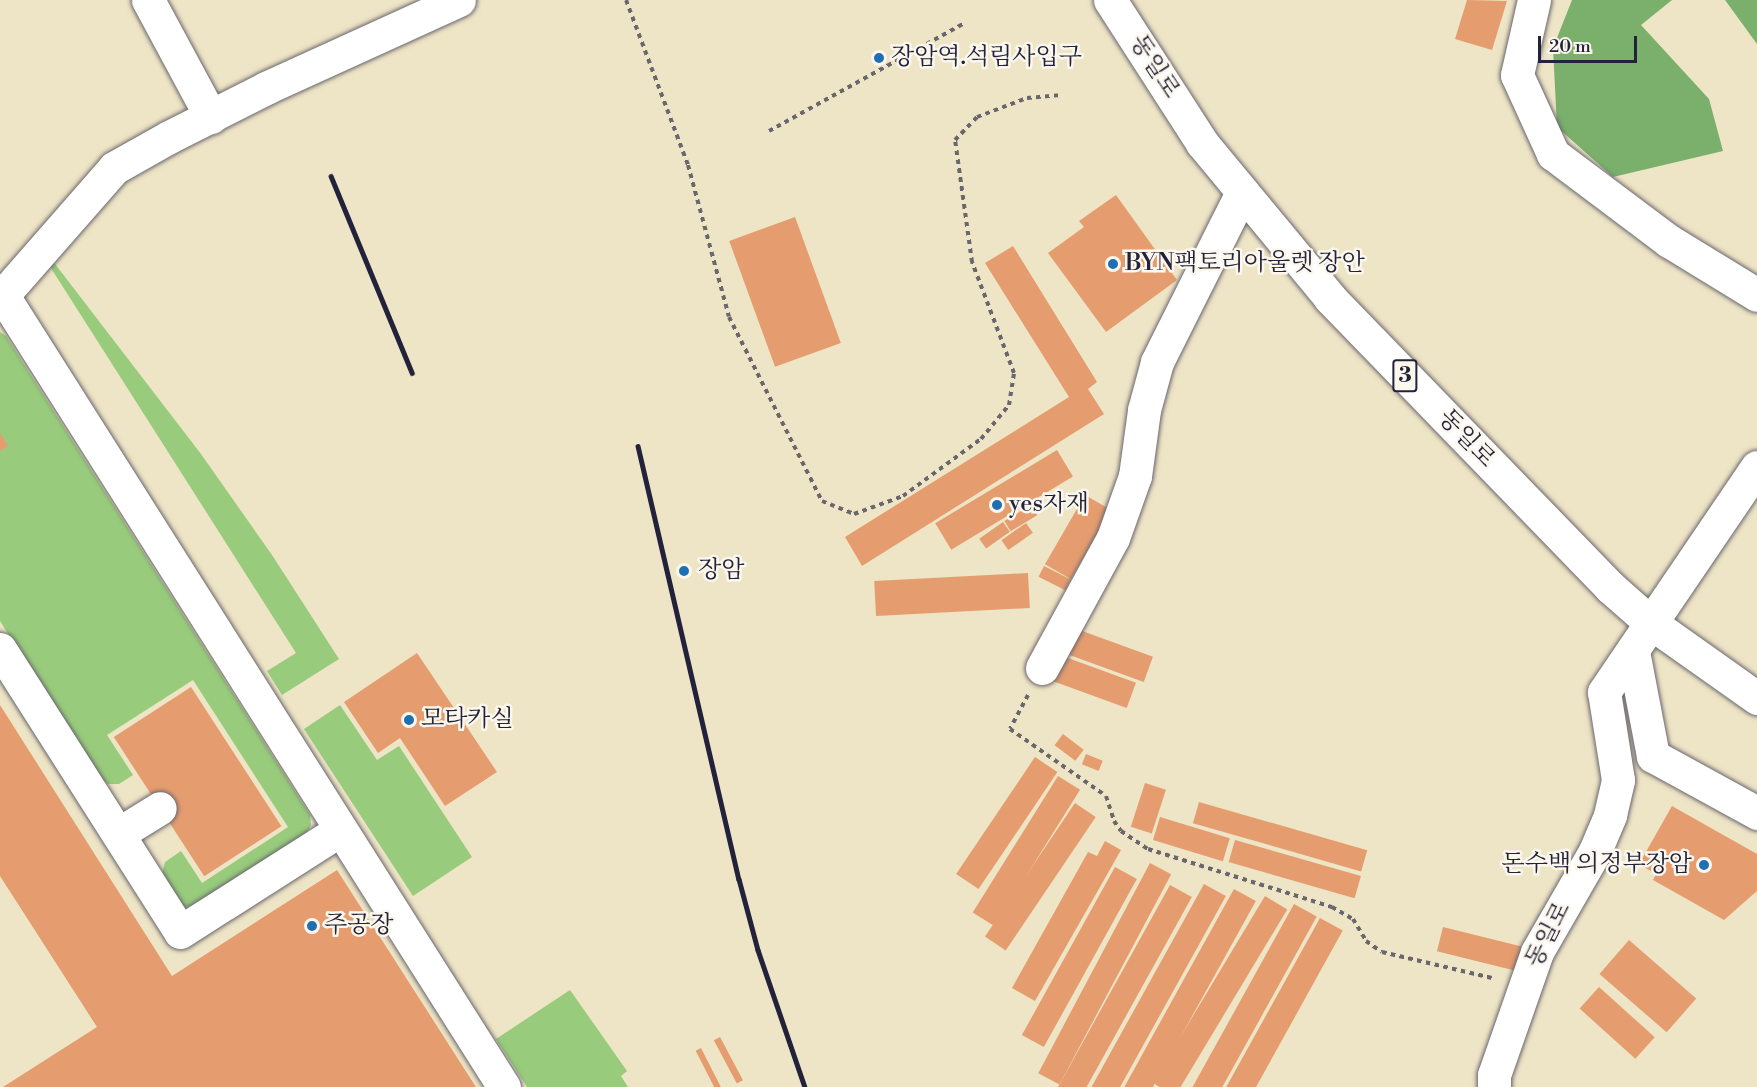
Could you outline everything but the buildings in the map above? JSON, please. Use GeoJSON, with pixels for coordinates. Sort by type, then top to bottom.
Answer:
{"type":"FeatureCollection","features":[{"type":"Feature","properties":{"kind":"street"},"geometry":{"type":"LineString","coordinates":[[148,0],[211,117]]}},
{"type":"Feature","properties":{"kind":"street"},"geometry":{"type":"LineString","coordinates":[[459,0],[266,88],[114,168],[2,293],[504,1087]]}},
{"type":"Feature","properties":{"kind":"street","name":"동일로"},"geometry":{"type":"LineString","coordinates":[[1110,0],[1202,143],[1330,298],[1553,530],[1651,623],[1757,698]]}},
{"type":"Feature","properties":{"kind":"street"},"geometry":{"type":"LineString","coordinates":[[1534,0],[1516,75],[1553,154],[1669,241],[1757,295]]}},
{"type":"Feature","properties":{"kind":"street"},"geometry":{"type":"LineString","coordinates":[[1042,668],[1113,538],[1135,476],[1144,410],[1157,362],[1242,192]]}},
{"type":"Feature","properties":{"kind":"street","name":"동일로"},"geometry":{"type":"LineString","coordinates":[[1494,1087],[1494,1075],[1537,952],[1595,852],[1610,815],[1618,780],[1604,692],[1757,467]]}},
{"type":"Feature","properties":{"kind":"street"},"geometry":{"type":"LineString","coordinates":[[0,649],[180,932],[340,830]]}},
{"type":"Feature","properties":{"kind":"street"},"geometry":{"type":"LineString","coordinates":[[1633,651],[1653,756],[1757,813]]}},
{"type":"Feature","properties":{"kind":"street"},"geometry":{"type":"LineString","coordinates":[[118,834],[160,808]]}},
{"type":"Feature","properties":{"kind":"path"},"geometry":{"type":"LineString","coordinates":[[626,0],[688,165],[729,317],[822,501],[854,514],[903,496],[981,439],[1009,405],[1014,373],[972,262],[955,140],[977,117],[1027,98],[1060,96]]}},
{"type":"Feature","properties":{"kind":"path"},"geometry":{"type":"LineString","coordinates":[[769,131],[965,23]]}},
{"type":"Feature","properties":{"kind":"path"},"geometry":{"type":"LineString","coordinates":[[1042,668],[1010,729],[1106,796],[1114,821],[1121,831],[1148,849],[1332,907],[1353,919],[1366,941],[1382,952],[1525,986]]}},
{"type":"Feature","properties":{"kind":"green space"},"geometry":{"type":"Polygon","coordinates":[[[1572,0],[1672,0],[1641,25],[1709,99],[1723,151],[1613,177],[1557,127],[1553,48],[1572,0]]]}},
{"type":"Feature","properties":{"kind":"green space"},"geometry":{"type":"Polygon","coordinates":[[[1725,0],[1757,0],[1757,44],[1725,0]]]}},
{"type":"Feature","properties":{"kind":"green space"},"geometry":{"type":"Polygon","coordinates":[[[52,260],[201,454],[272,555],[339,659],[282,695],[267,671],[296,653],[49,265],[52,260]]]}},
{"type":"Feature","properties":{"kind":"green space"},"geometry":{"type":"Polygon","coordinates":[[[0,332],[6,336],[310,815],[311,825],[306,834],[192,906],[184,907],[161,877],[165,862],[181,851],[202,883],[288,827],[193,680],[107,735],[133,775],[119,784],[108,784],[98,777],[0,621],[0,332]]]}},
{"type":"Feature","properties":{"kind":"green space"},"geometry":{"type":"Polygon","coordinates":[[[340,705],[377,760],[399,746],[472,857],[413,896],[304,729],[340,705]]]}},
{"type":"Feature","properties":{"kind":"green space"},"geometry":{"type":"Polygon","coordinates":[[[570,990],[627,1071],[621,1076],[628,1087],[527,1087],[496,1039],[570,990]]]}},
{"type":"Feature","properties":{"kind":"railway"},"geometry":{"type":"LineString","coordinates":[[331,176],[412,373]]}},
{"type":"Feature","properties":{"kind":"railway"},"geometry":{"type":"LineString","coordinates":[[638,446],[739,879],[758,950],[805,1087]]}},
{"type":"Feature","properties":{"kind":"place","name":"장암역.석림사입구"},"geometry":{"type":"Point","coordinates":[879,58]}},
{"type":"Feature","properties":{"kind":"place","name":"BYN팩토리아울렛 장안"},"geometry":{"type":"Point","coordinates":[1113,264]}},
{"type":"Feature","properties":{"kind":"place","name":"yes자재"},"geometry":{"type":"Point","coordinates":[997,505]}},
{"type":"Feature","properties":{"kind":"place","name":"장암"},"geometry":{"type":"Point","coordinates":[684,571]}},
{"type":"Feature","properties":{"kind":"place","name":"모타카실"},"geometry":{"type":"Point","coordinates":[409,720]}},
{"type":"Feature","properties":{"kind":"place","name":"돈수백 의정부장암"},"geometry":{"type":"Point","coordinates":[1704,865]}},
{"type":"Feature","properties":{"kind":"place","name":"주공장"},"geometry":{"type":"Point","coordinates":[312,926]}}]}
